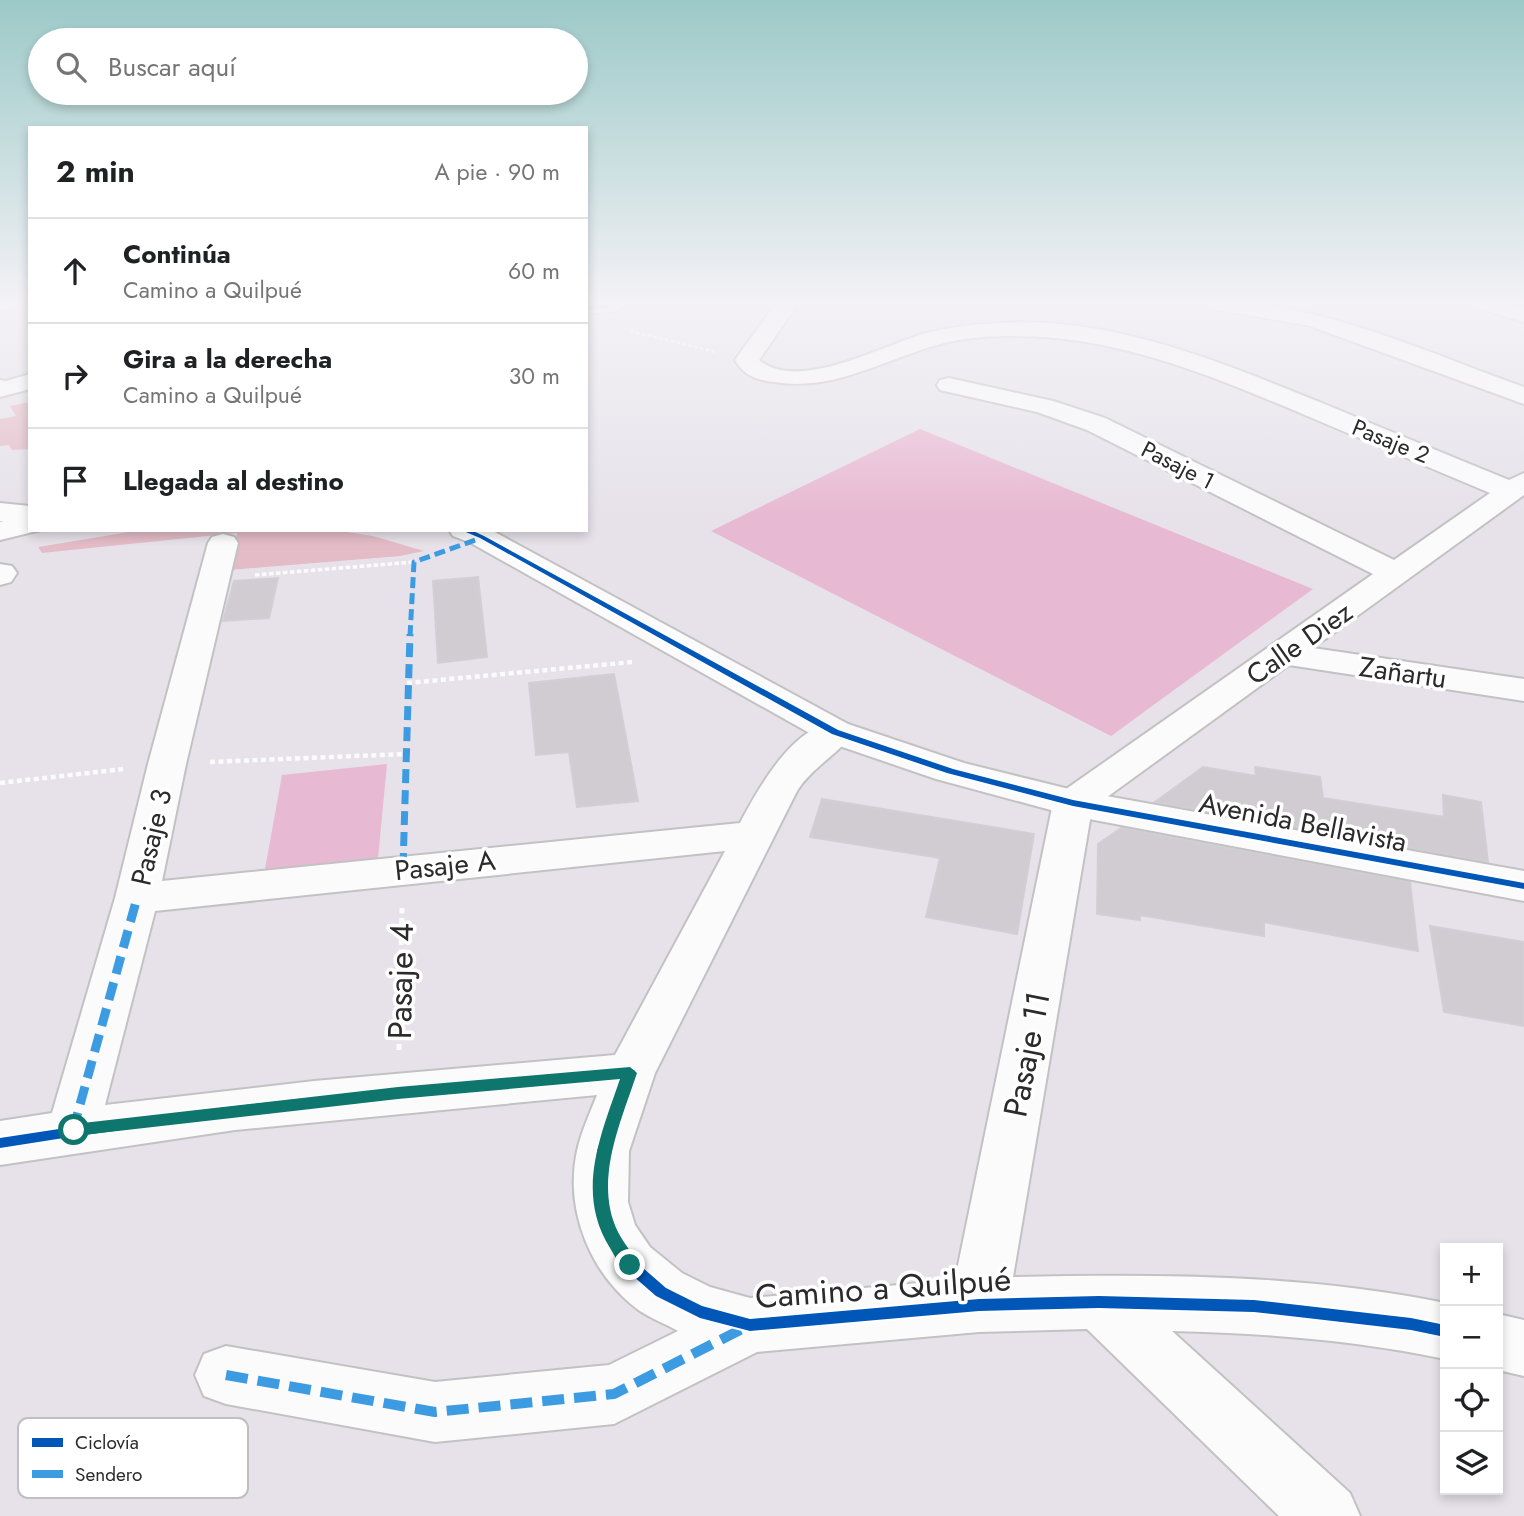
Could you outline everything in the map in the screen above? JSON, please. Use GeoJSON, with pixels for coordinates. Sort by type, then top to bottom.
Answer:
{"type":"FeatureCollection","features":[{"type":"Feature","properties":{"kind":"street","name":"Pasaje 2"},"geometry":{"type":"LineString","coordinates":[[766,373],[825,376],[834,373]]}},
{"type":"Feature","properties":{"kind":"street","name":"Pasaje 2"},"geometry":{"type":"LineString","coordinates":[[1225,373],[1518,486]]}},
{"type":"Feature","properties":{"kind":"street"},"geometry":{"type":"LineString","coordinates":[[1460,373],[1524,396]]}},
{"type":"Feature","properties":{"kind":"street"},"geometry":{"type":"LineString","coordinates":[[1,388],[28,381]]}},
{"type":"Feature","properties":{"kind":"street","name":"Pasaje 1"},"geometry":{"type":"LineString","coordinates":[[949,385],[1044,406],[1096,424],[1395,573]]}},
{"type":"Feature","properties":{"kind":"street","name":"Calle Diez"},"geometry":{"type":"LineString","coordinates":[[1073,803],[1518,486]]}},
{"type":"Feature","properties":{"kind":"street"},"geometry":{"type":"LineString","coordinates":[[0,512],[28,514]]}},
{"type":"Feature","properties":{"kind":"street"},"geometry":{"type":"LineString","coordinates":[[0,531],[28,524]]}},
{"type":"Feature","properties":{"kind":"street","name":"Avenida Bellavista"},"geometry":{"type":"LineString","coordinates":[[469,532],[620,611],[695,656],[835,732],[950,771],[1073,803],[1524,886]]}},
{"type":"Feature","properties":{"kind":"street","name":"Pasaje 3"},"geometry":{"type":"LineString","coordinates":[[74,1130],[137,898],[167,764],[219,560]]}},
{"type":"Feature","properties":{"kind":"street","name":"Zañartu"},"geometry":{"type":"LineString","coordinates":[[1282,654],[1524,690]]}},
{"type":"Feature","properties":{"kind":"street","name":"Camino a Quilpué"},"geometry":{"type":"LineString","coordinates":[[835,732],[793,766],[777,791],[630,1073],[603,1151],[601,1202],[610,1234],[630,1265],[661,1292],[700,1312],[750,1325],[979,1305],[1100,1302],[1254,1306],[1410,1324],[1440,1330]]}},
{"type":"Feature","properties":{"kind":"street","name":"Pasaje 11"},"geometry":{"type":"LineString","coordinates":[[979,1305],[1073,803]]}},
{"type":"Feature","properties":{"kind":"street","name":"Pasaje A"},"geometry":{"type":"LineString","coordinates":[[137,898],[754,835]]}},
{"type":"Feature","properties":{"kind":"street"},"geometry":{"type":"LineString","coordinates":[[0,1143],[74,1130],[398,1093],[630,1073]]}},
{"type":"Feature","properties":{"kind":"street"},"geometry":{"type":"LineString","coordinates":[[1100,1302],[1327,1516]]}},
{"type":"Feature","properties":{"kind":"street"},"geometry":{"type":"LineString","coordinates":[[226,1374],[435,1412],[449,1411],[614,1394],[750,1325]]}},
{"type":"Feature","properties":{"kind":"street"},"geometry":{"type":"LineString","coordinates":[[1503,1343],[1524,1348]]}},
{"type":"Feature","properties":{"kind":"path"},"geometry":{"type":"LineString","coordinates":[[219,560],[414,562]]}},
{"type":"Feature","properties":{"kind":"path"},"geometry":{"type":"LineString","coordinates":[[407,683],[695,656]]}},
{"type":"Feature","properties":{"kind":"shaded area"},"geometry":{"type":"Polygon","coordinates":[[[28,402],[28,449],[12,450],[9,445],[0,446],[0,419],[16,416],[10,406],[28,402]]]}},
{"type":"Feature","properties":{"kind":"shaded area"},"geometry":{"type":"Polygon","coordinates":[[[920,429],[1313,589],[1111,736],[711,531],[920,429]]]}},
{"type":"Feature","properties":{"kind":"shaded area"},"geometry":{"type":"Polygon","coordinates":[[[129,532],[347,532],[373,536],[424,551],[400,556],[230,570],[237,533],[42,553],[38,547],[129,532]]]}},
{"type":"Feature","properties":{"kind":"shaded area"},"geometry":{"type":"Polygon","coordinates":[[[387,764],[377,869],[263,880],[282,775],[387,764]]]}},
{"type":"Feature","properties":{"kind":"building"},"geometry":{"type":"Polygon","coordinates":[[[478,577],[487,657],[438,663],[433,581],[478,577]]]}},
{"type":"Feature","properties":{"kind":"building"},"geometry":{"type":"Polygon","coordinates":[[[278,578],[269,618],[223,621],[234,581],[278,578]]]}},
{"type":"Feature","properties":{"kind":"building"},"geometry":{"type":"Polygon","coordinates":[[[614,674],[638,801],[577,807],[569,752],[536,755],[529,683],[614,674]]]}},
{"type":"Feature","properties":{"kind":"building"},"geometry":{"type":"Polygon","coordinates":[[[1203,767],[1256,776],[1255,767],[1320,777],[1323,798],[1444,817],[1443,795],[1481,802],[1488,862],[1155,802],[1203,767]]]}},
{"type":"Feature","properties":{"kind":"building"},"geometry":{"type":"Polygon","coordinates":[[[822,799],[1034,834],[1017,934],[926,917],[940,858],[810,837],[822,799]]]}},
{"type":"Feature","properties":{"kind":"building"},"geometry":{"type":"Polygon","coordinates":[[[1121,828],[1410,882],[1418,951],[1264,922],[1264,936],[1140,915],[1140,920],[1097,914],[1098,844],[1121,828]]]}},
{"type":"Feature","properties":{"kind":"building"},"geometry":{"type":"Polygon","coordinates":[[[1430,926],[1524,942],[1524,1026],[1444,1012],[1430,926]]]}},
{"type":"Feature","properties":{"kind":"marked path"},"geometry":{"type":"LineString","coordinates":[[403,869],[407,683],[414,562],[481,538]]}},
{"type":"Feature","properties":{"kind":"marked path"},"geometry":{"type":"LineString","coordinates":[[73,1130],[137,898]]}},
{"type":"Feature","properties":{"kind":"marked path"},"geometry":{"type":"LineString","coordinates":[[226,1375],[435,1412],[614,1394],[750,1325]]}},
{"type":"Feature","properties":{"kind":"cycle path"},"geometry":{"type":"LineString","coordinates":[[469,532],[835,732],[950,771],[1073,803],[1524,886]]}},
{"type":"Feature","properties":{"kind":"cycle path"},"geometry":{"type":"LineString","coordinates":[[0,1143],[235,1110],[630,1073],[603,1151],[601,1202],[610,1234],[630,1265],[661,1292],[700,1312],[750,1325],[979,1305],[1099,1302],[1254,1306],[1411,1324],[1440,1330]]}},
{"type":"Feature","properties":{"kind":"route"},"geometry":{"type":"LineString","coordinates":[[74,1130],[398,1093],[630,1073],[603,1151],[601,1202],[610,1234],[630,1265]]}}]}
